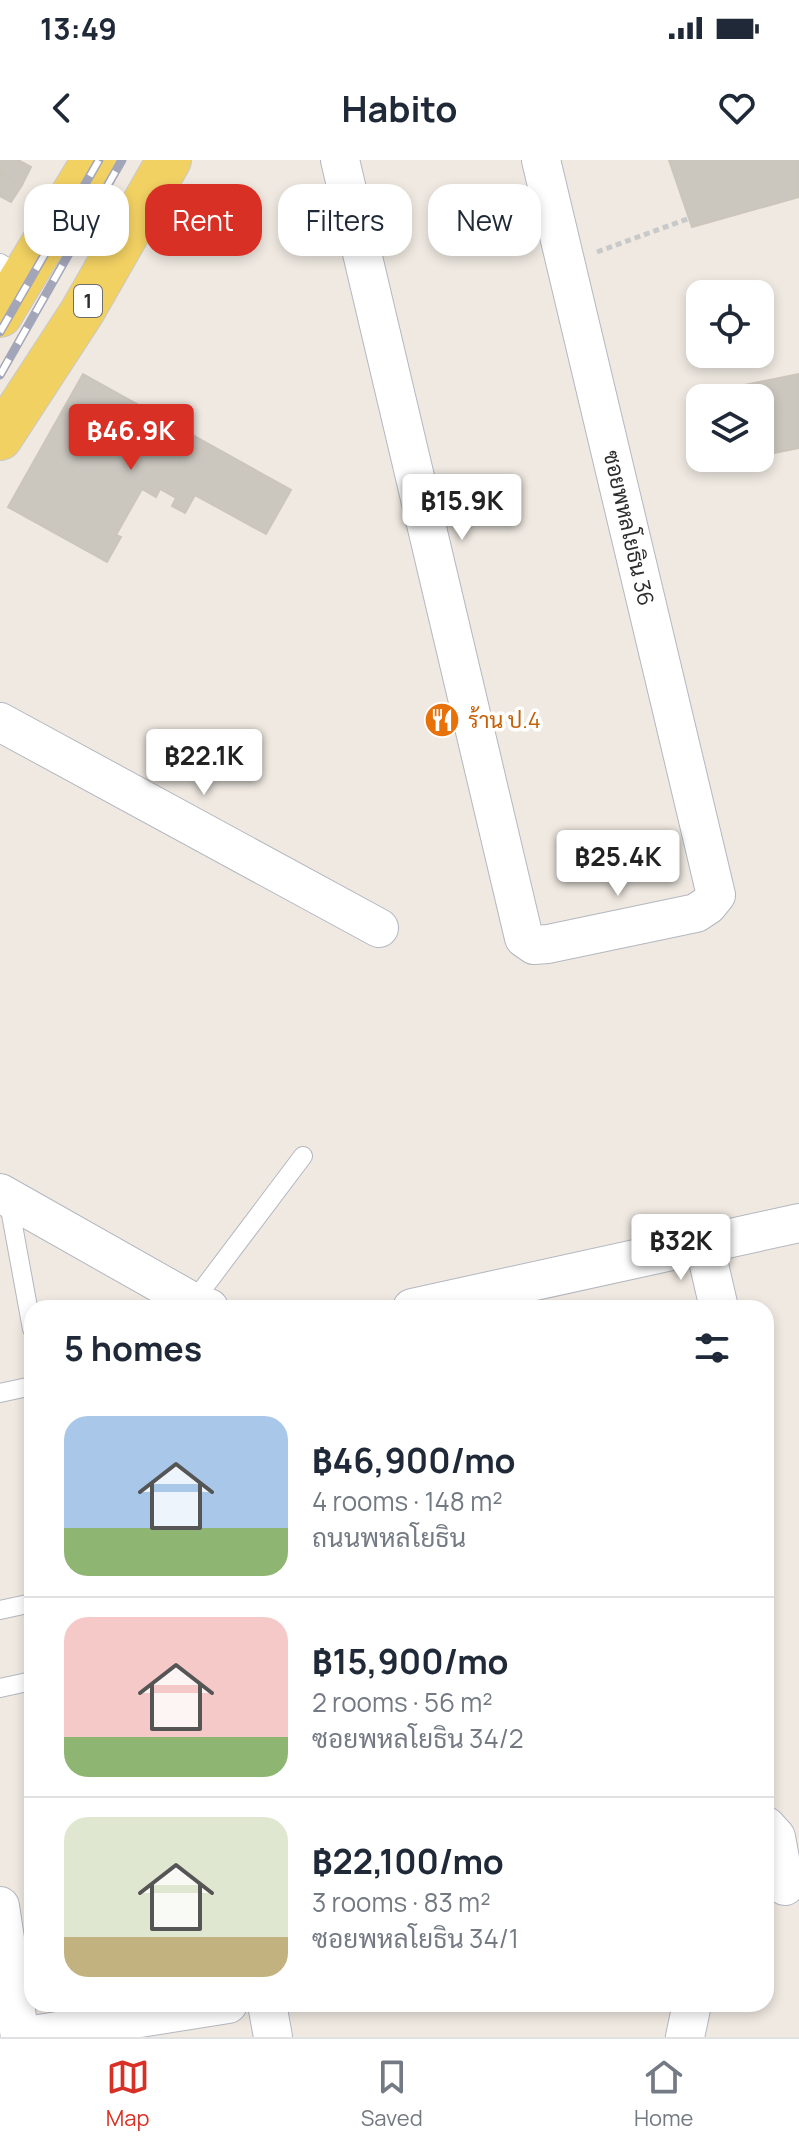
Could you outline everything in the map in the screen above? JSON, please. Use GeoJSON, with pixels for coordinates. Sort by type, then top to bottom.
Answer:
{"type":"FeatureCollection","features":[{"type":"Feature","properties":{"kind":"main road"},"geometry":{"type":"LineString","coordinates":[[3,271],[70,160]]}},
{"type":"Feature","properties":{"kind":"main road"},"geometry":{"type":"LineString","coordinates":[[0,315],[94,160]]}},
{"type":"Feature","properties":{"kind":"main road"},"geometry":{"type":"LineString","coordinates":[[0,422],[146,160]]}},
{"type":"Feature","properties":{"kind":"main road","name":"1"},"geometry":{"type":"LineString","coordinates":[[0,438],[82,312],[169,160]]}},
{"type":"Feature","properties":{"kind":"street","name":"ซอยพหลโยธิน 36"},"geometry":{"type":"LineString","coordinates":[[340,160],[524,938],[534,945],[696,913],[716,895],[541,160]]}},
{"type":"Feature","properties":{"kind":"street"},"geometry":{"type":"LineString","coordinates":[[0,722],[379,928]]}},
{"type":"Feature","properties":{"kind":"street"},"geometry":{"type":"LineString","coordinates":[[4,1196],[189,1300]]}},
{"type":"Feature","properties":{"kind":"street"},"geometry":{"type":"LineString","coordinates":[[448,1300],[799,1223]]}},
{"type":"Feature","properties":{"kind":"street"},"geometry":{"type":"LineString","coordinates":[[704,1243],[717,1300]]}},
{"type":"Feature","properties":{"kind":"street"},"geometry":{"type":"LineString","coordinates":[[774,1835],[785,1886]]}},
{"type":"Feature","properties":{"kind":"street"},"geometry":{"type":"LineString","coordinates":[[0,1906],[20,2037],[178,2012]]}},
{"type":"Feature","properties":{"kind":"street"},"geometry":{"type":"LineString","coordinates":[[268,2012],[273,2037]]}},
{"type":"Feature","properties":{"kind":"street"},"geometry":{"type":"LineString","coordinates":[[685,2037],[690,2012]]}},
{"type":"Feature","properties":{"kind":"lane"},"geometry":{"type":"LineString","coordinates":[[204,1300],[303,1156]]}},
{"type":"Feature","properties":{"kind":"lane"},"geometry":{"type":"LineString","coordinates":[[4,1196],[26,1300]]}},
{"type":"Feature","properties":{"kind":"lane"},"geometry":{"type":"LineString","coordinates":[[0,1393],[24,1388]]}},
{"type":"Feature","properties":{"kind":"lane"},"geometry":{"type":"LineString","coordinates":[[0,1610],[24,1605]]}},
{"type":"Feature","properties":{"kind":"lane"},"geometry":{"type":"LineString","coordinates":[[0,1688],[24,1683]]}},
{"type":"Feature","properties":{"kind":"path"},"geometry":{"type":"LineString","coordinates":[[566,263],[690,218]]}},
{"type":"Feature","properties":{"kind":"building"},"geometry":{"type":"Polygon","coordinates":[[[0,160],[18,160],[31,167],[22,185],[0,173],[0,160]]]}},
{"type":"Feature","properties":{"kind":"building"},"geometry":{"type":"Polygon","coordinates":[[[669,160],[799,160],[799,197],[692,227],[669,160]]]}},
{"type":"Feature","properties":{"kind":"building"},"geometry":{"type":"Polygon","coordinates":[[[0,173],[22,185],[11,202],[0,196],[0,173]]]}},
{"type":"Feature","properties":{"kind":"building"},"geometry":{"type":"Polygon","coordinates":[[[83,374],[291,490],[266,534],[195,495],[185,513],[172,506],[176,498],[160,489],[156,497],[142,489],[116,535],[121,537],[107,562],[8,507],[83,374]]]}},
{"type":"Feature","properties":{"kind":"building"},"geometry":{"type":"Polygon","coordinates":[[[799,374],[799,448],[774,453],[774,384],[750,384],[799,374]]]}},
{"type":"Feature","properties":{"kind":"railway"},"geometry":{"type":"LineString","coordinates":[[0,332],[99,160]]}},
{"type":"Feature","properties":{"kind":"railway"},"geometry":{"type":"LineString","coordinates":[[0,375],[122,160]]}},
{"type":"Feature","properties":{"kind":"place","name":"ร้าน ป.4"},"geometry":{"type":"Point","coordinates":[442,720]}}]}
